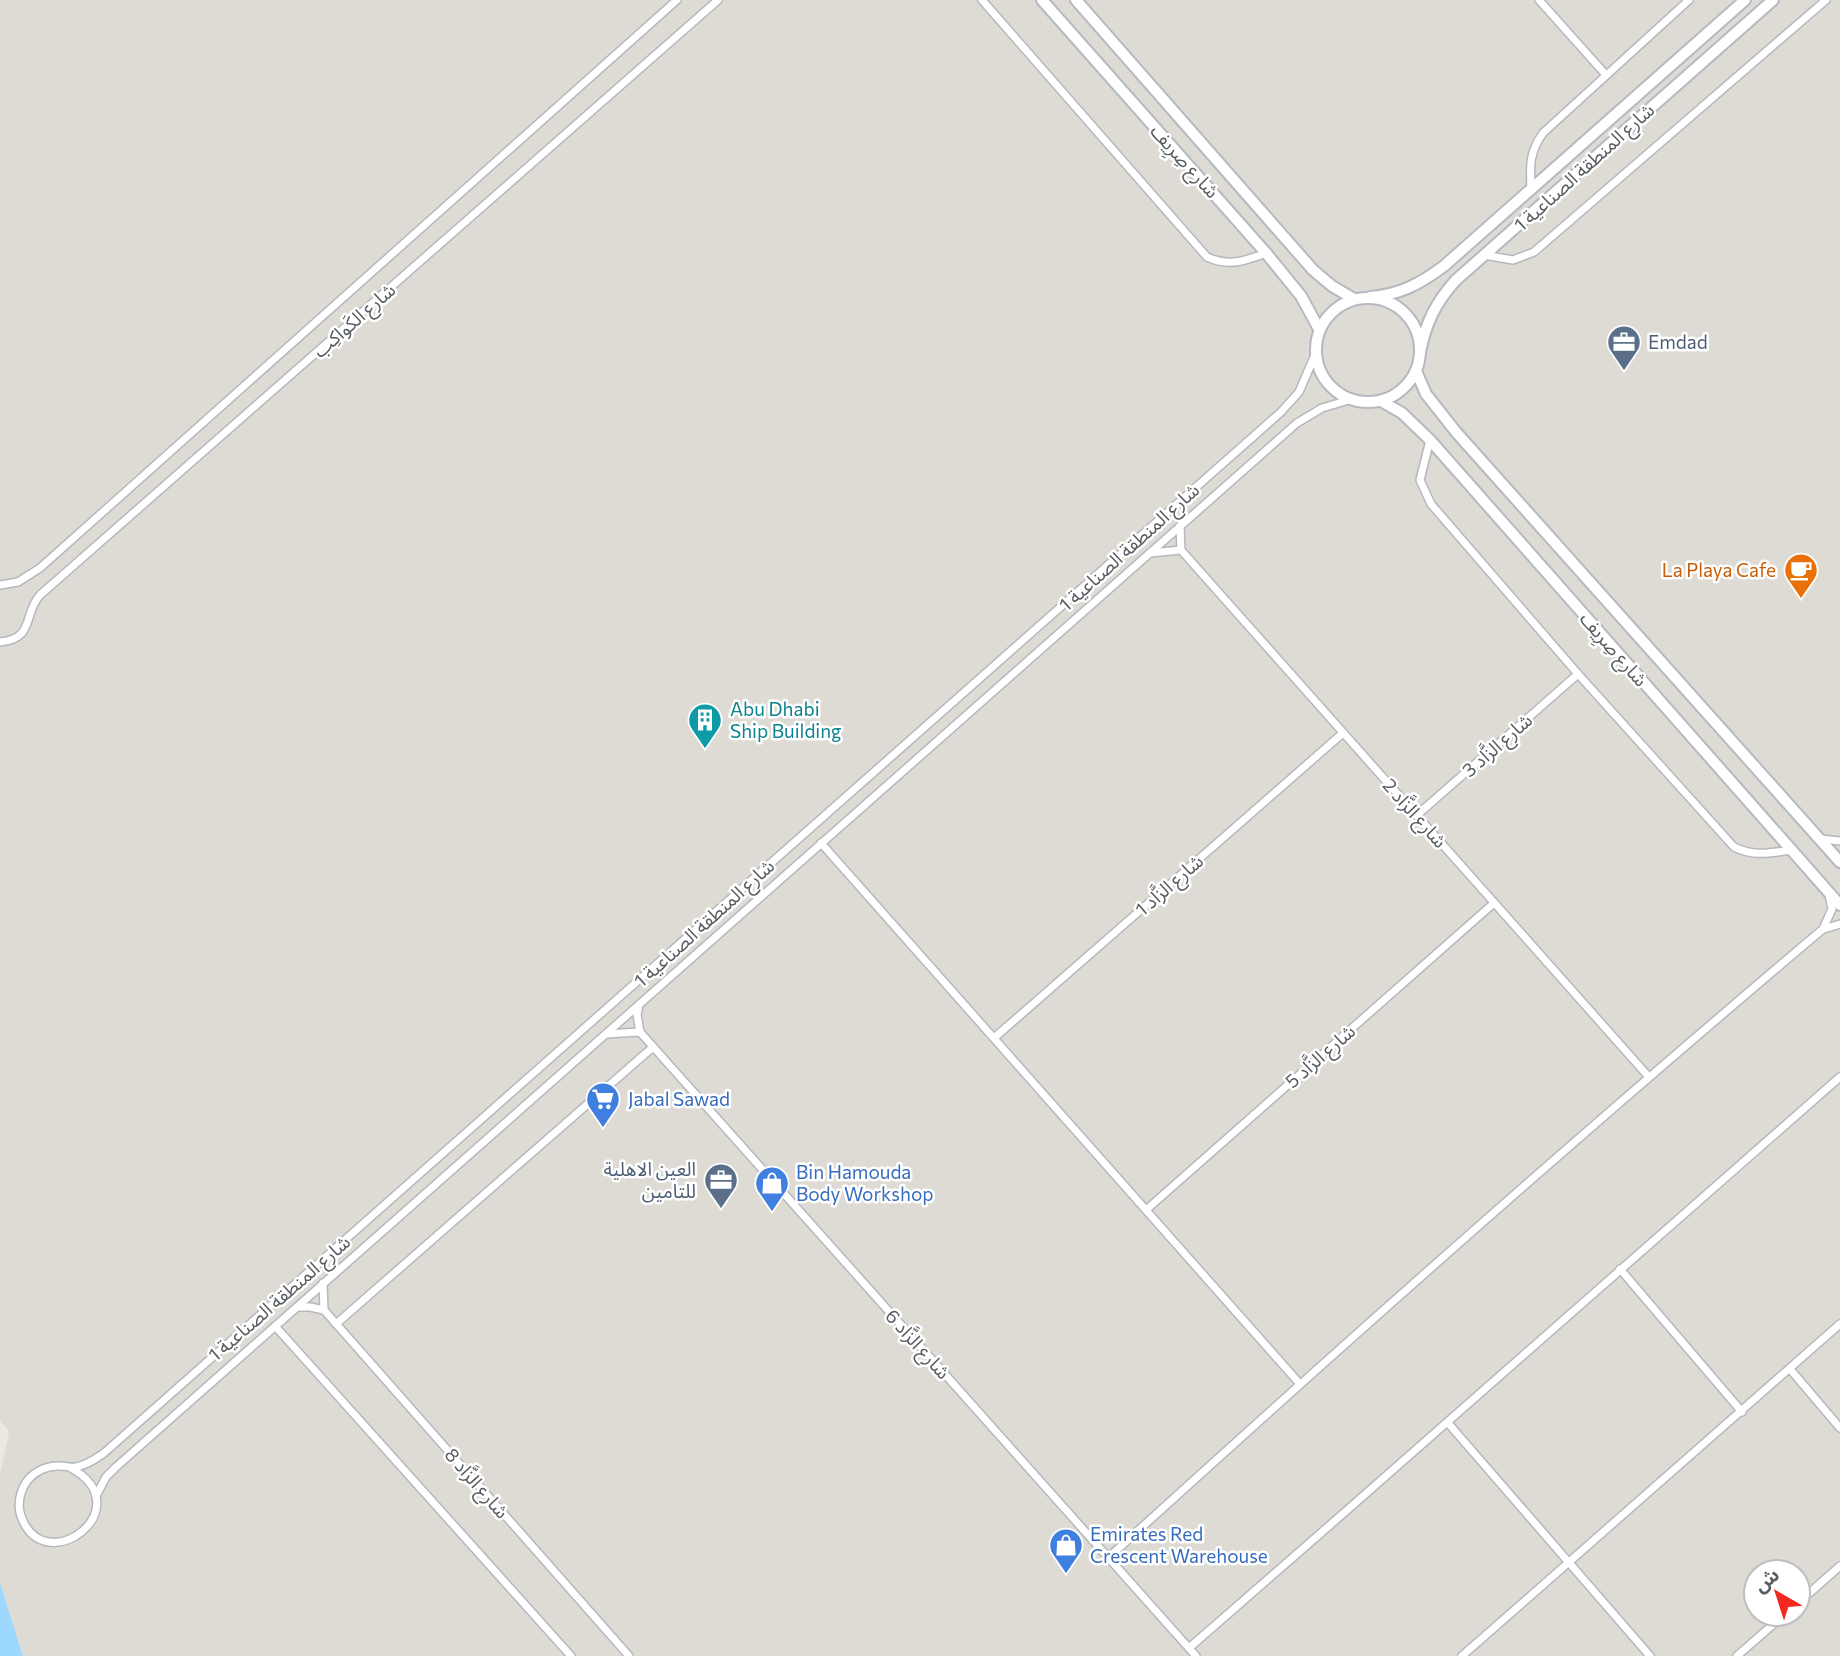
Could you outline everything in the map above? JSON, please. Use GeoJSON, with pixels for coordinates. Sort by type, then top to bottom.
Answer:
{"type":"FeatureCollection","features":[{"type":"Feature","properties":{"kind":"main road","name":"شارع صِرِيف"},"geometry":{"type":"LineString","coordinates":[[1042,0],[1266,253],[1301,296],[1319,329]]}},
{"type":"Feature","properties":{"kind":"main road","name":"شارع صِرِيف"},"geometry":{"type":"LineString","coordinates":[[1076,0],[1312,270],[1354,299]]}},
{"type":"Feature","properties":{"kind":"main road","name":"شارع المنطقة الصناعية 1"},"geometry":{"type":"LineString","coordinates":[[1370,297],[1388,296],[1423,282],[1444,266],[1745,0]]}},
{"type":"Feature","properties":{"kind":"main road","name":"شارع المنطقة الصناعية 1"},"geometry":{"type":"LineString","coordinates":[[1420,352],[1425,328],[1439,299],[1456,280],[1773,0]]}},
{"type":"Feature","properties":{"kind":"main road"},"geometry":{"type":"LineString","coordinates":[[1370,297],[1393,304],[1412,321],[1420,352],[1416,371],[1407,385],[1395,395],[1381,401],[1360,402],[1336,393],[1318,370],[1315,355],[1319,329],[1327,316],[1354,299],[1370,297]]}},
{"type":"Feature","properties":{"kind":"main road","name":"شارع صِرِيف"},"geometry":{"type":"LineString","coordinates":[[1416,371],[1426,394],[1457,432],[1840,862]]}},
{"type":"Feature","properties":{"kind":"main road","name":"شارع صِرِيف"},"geometry":{"type":"LineString","coordinates":[[1381,401],[1402,413],[1430,440],[1840,905]]}},
{"type":"Feature","properties":{"kind":"street","name":"شارع الكَواكِب"},"geometry":{"type":"LineString","coordinates":[[0,585],[18,582],[40,568],[677,0]]}},
{"type":"Feature","properties":{"kind":"street","name":"شارع الكَواكِب"},"geometry":{"type":"LineString","coordinates":[[0,642],[20,636],[27,627],[34,602],[40,595],[718,0]]}},
{"type":"Feature","properties":{"kind":"street"},"geometry":{"type":"LineString","coordinates":[[982,0],[1207,257],[1218,262],[1238,264],[1266,253]]}},
{"type":"Feature","properties":{"kind":"street"},"geometry":{"type":"LineString","coordinates":[[1539,0],[1606,75]]}},
{"type":"Feature","properties":{"kind":"street"},"geometry":{"type":"LineString","coordinates":[[1531,189],[1530,159],[1535,144],[1543,133],[1689,0]]}},
{"type":"Feature","properties":{"kind":"street"},"geometry":{"type":"LineString","coordinates":[[1484,255],[1513,260],[1534,252],[1826,0]]}},
{"type":"Feature","properties":{"kind":"street","name":"شارع المنطقة الصناعية 1"},"geometry":{"type":"LineString","coordinates":[[1315,355],[1299,392],[1281,412],[104,1452],[85,1464],[71,1468],[47,1467],[27,1480],[19,1503],[25,1525],[33,1534],[56,1543],[68,1541],[88,1529],[93,1519],[96,1497],[106,1478],[116,1467],[1305,417],[1322,408],[1349,400]]}},
{"type":"Feature","properties":{"kind":"street"},"geometry":{"type":"LineString","coordinates":[[1430,440],[1420,480],[1432,504],[1578,674],[1734,847],[1746,854],[1761,855],[1791,850]]}},
{"type":"Feature","properties":{"kind":"street"},"geometry":{"type":"LineString","coordinates":[[1149,553],[1181,550],[1180,526]]}},
{"type":"Feature","properties":{"kind":"street","name":"شارع الزَّاد 2"},"geometry":{"type":"LineString","coordinates":[[1181,550],[1648,1076]]}},
{"type":"Feature","properties":{"kind":"street","name":"شارع الزَّاد 3"},"geometry":{"type":"LineString","coordinates":[[1416,815],[1578,674]]}},
{"type":"Feature","properties":{"kind":"street","name":"شارع الزَّاد 1"},"geometry":{"type":"LineString","coordinates":[[994,1038],[1343,733]]}},
{"type":"Feature","properties":{"kind":"street"},"geometry":{"type":"LineString","coordinates":[[1820,839],[1840,841]]}},
{"type":"Feature","properties":{"kind":"street"},"geometry":{"type":"LineString","coordinates":[[821,843],[1300,1384]]}},
{"type":"Feature","properties":{"kind":"street"},"geometry":{"type":"LineString","coordinates":[[1823,929],[1832,909],[1828,892]]}},
{"type":"Feature","properties":{"kind":"street","name":"شارع الزَّاد 5"},"geometry":{"type":"LineString","coordinates":[[1146,1210],[1494,903]]}},
{"type":"Feature","properties":{"kind":"street"},"geometry":{"type":"LineString","coordinates":[[1108,1558],[1648,1076],[1823,929],[1840,924]]}},
{"type":"Feature","properties":{"kind":"street"},"geometry":{"type":"LineString","coordinates":[[606,1034],[640,1032],[637,1021],[639,1004]]}},
{"type":"Feature","properties":{"kind":"street","name":"شارع الزَّاد 6"},"geometry":{"type":"LineString","coordinates":[[640,1032],[1196,1656]]}},
{"type":"Feature","properties":{"kind":"street"},"geometry":{"type":"LineString","coordinates":[[337,1324],[653,1047]]}},
{"type":"Feature","properties":{"kind":"street"},"geometry":{"type":"LineString","coordinates":[[1189,1648],[1840,1077]]}},
{"type":"Feature","properties":{"kind":"street"},"geometry":{"type":"LineString","coordinates":[[1620,1269],[1742,1412]]}},
{"type":"Feature","properties":{"kind":"street"},"geometry":{"type":"LineString","coordinates":[[296,1308],[324,1310],[323,1283]]}},
{"type":"Feature","properties":{"kind":"street","name":"شارع الزَّاد 8"},"geometry":{"type":"LineString","coordinates":[[324,1310],[629,1656]]}},
{"type":"Feature","properties":{"kind":"street"},"geometry":{"type":"LineString","coordinates":[[1462,1656],[1840,1324]]}},
{"type":"Feature","properties":{"kind":"street"},"geometry":{"type":"LineString","coordinates":[[275,1326],[571,1656]]}},
{"type":"Feature","properties":{"kind":"street"},"geometry":{"type":"LineString","coordinates":[[1790,1369],[1840,1428]]}},
{"type":"Feature","properties":{"kind":"street"},"geometry":{"type":"LineString","coordinates":[[1448,1423],[1650,1656]]}},
{"type":"Feature","properties":{"kind":"street"},"geometry":{"type":"LineString","coordinates":[[71,1468],[82,1474],[91,1484],[96,1497]]}},
{"type":"Feature","properties":{"kind":"street"},"geometry":{"type":"LineString","coordinates":[[1812,1591],[1840,1566]]}},
{"type":"Feature","properties":{"kind":"street"},"geometry":{"type":"LineString","coordinates":[[1737,1656],[1769,1628]]}},
{"type":"Feature","properties":{"kind":"shaded area"},"geometry":{"type":"Polygon","coordinates":[[[0,0],[1840,0],[1840,1656],[23,1656],[0,1583],[0,1474],[8,1430],[0,1420],[0,0]]]}},
{"type":"Feature","properties":{"kind":"water"},"geometry":{"type":"Polygon","coordinates":[[[0,1583],[23,1656],[0,1656],[0,1583]]]}},
{"type":"Feature","properties":{"kind":"place","name":"Emdad"},"geometry":{"type":"Point","coordinates":[1624,372]}},
{"type":"Feature","properties":{"kind":"place","name":"La Playa Cafe"},"geometry":{"type":"Point","coordinates":[1801,600]}},
{"type":"Feature","properties":{"kind":"place","name":"Abu Dhabi Ship Building"},"geometry":{"type":"Point","coordinates":[705,750]}},
{"type":"Feature","properties":{"kind":"place","name":"Jabal Sawad"},"geometry":{"type":"Point","coordinates":[603,1129]}},
{"type":"Feature","properties":{"kind":"place","name":"العين الاهلية للتامين"},"geometry":{"type":"Point","coordinates":[721,1210]}},
{"type":"Feature","properties":{"kind":"place","name":"Bin Hamouda Body Workshop"},"geometry":{"type":"Point","coordinates":[772,1213]}},
{"type":"Feature","properties":{"kind":"place","name":"Emirates Red Crescent Warehouse"},"geometry":{"type":"Point","coordinates":[1066,1575]}}]}
